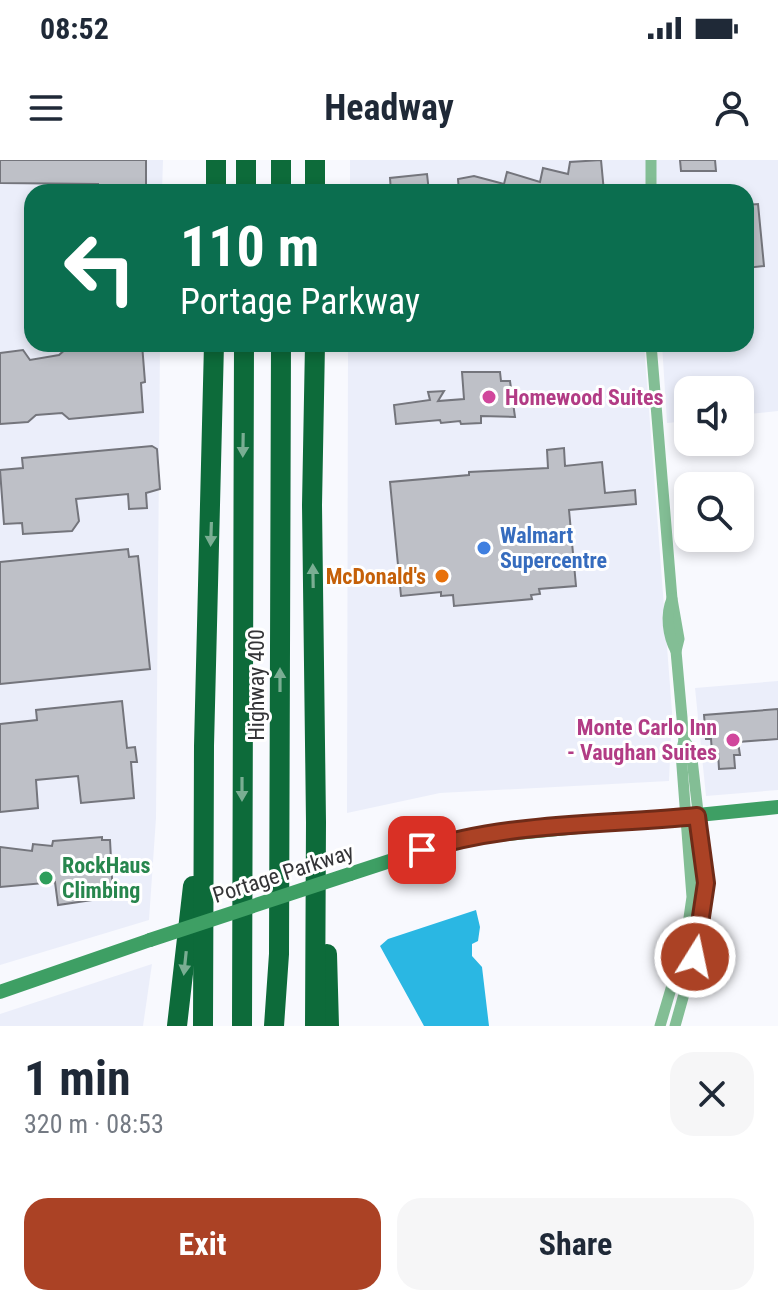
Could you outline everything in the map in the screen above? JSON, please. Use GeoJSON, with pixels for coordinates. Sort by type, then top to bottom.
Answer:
{"type":"FeatureCollection","features":[{"type":"Feature","properties":{"kind":"highway"},"geometry":{"type":"LineString","coordinates":[[216,160],[216,184]]}},
{"type":"Feature","properties":{"kind":"highway"},"geometry":{"type":"LineString","coordinates":[[246,160],[246,184]]}},
{"type":"Feature","properties":{"kind":"highway"},"geometry":{"type":"LineString","coordinates":[[281,160],[281,184]]}},
{"type":"Feature","properties":{"kind":"highway"},"geometry":{"type":"LineString","coordinates":[[315,160],[315,184]]}},
{"type":"Feature","properties":{"kind":"highway"},"geometry":{"type":"LineString","coordinates":[[203,1026],[204,746],[214,352]]}},
{"type":"Feature","properties":{"kind":"highway","name":"Highway 400"},"geometry":{"type":"LineString","coordinates":[[240,1026],[244,352]]}},
{"type":"Feature","properties":{"kind":"highway","name":"Highway 400"},"geometry":{"type":"LineString","coordinates":[[274,1026],[279,954],[281,352]]}},
{"type":"Feature","properties":{"kind":"highway"},"geometry":{"type":"LineString","coordinates":[[315,352],[312,505],[315,1026]]}},
{"type":"Feature","properties":{"kind":"highway"},"geometry":{"type":"LineString","coordinates":[[177,1026],[204,746]]}},
{"type":"Feature","properties":{"kind":"highway"},"geometry":{"type":"LineString","coordinates":[[316,822],[326,909],[329,1026]]}},
{"type":"Feature","properties":{"kind":"highway"},"geometry":{"type":"LineString","coordinates":[[279,954],[285,1026]]}},
{"type":"Feature","properties":{"kind":"street"},"geometry":{"type":"LineString","coordinates":[[651,160],[651,184]]}},
{"type":"Feature","properties":{"kind":"street"},"geometry":{"type":"LineString","coordinates":[[652,352],[672,599],[679,639],[676,651],[684,740],[691,750],[692,816],[692,897],[686,938],[660,1026]]}},
{"type":"Feature","properties":{"kind":"street","name":"Portage Parkway"},"geometry":{"type":"LineString","coordinates":[[0,992],[445,843],[468,838],[778,807]]}},
{"type":"Feature","properties":{"kind":"street"},"geometry":{"type":"LineString","coordinates":[[675,1026],[700,937],[706,883],[692,816]]}},
{"type":"Feature","properties":{"kind":"shaded area"},"geometry":{"type":"Polygon","coordinates":[[[0,160],[163,160],[162,184],[24,184],[24,352],[160,352],[156,818],[149,920],[0,965],[0,160]]]}},
{"type":"Feature","properties":{"kind":"shaded area"},"geometry":{"type":"Polygon","coordinates":[[[350,160],[778,160],[778,411],[754,414],[754,376],[674,376],[674,422],[667,423],[663,352],[754,352],[754,184],[350,184],[350,160]]]}},
{"type":"Feature","properties":{"kind":"shaded area"},"geometry":{"type":"Polygon","coordinates":[[[348,352],[645,352],[672,712],[669,781],[440,793],[347,813],[348,352]]]}},
{"type":"Feature","properties":{"kind":"shaded area"},"geometry":{"type":"Polygon","coordinates":[[[778,681],[778,790],[706,796],[695,688],[778,681]]]}},
{"type":"Feature","properties":{"kind":"shaded area"},"geometry":{"type":"Polygon","coordinates":[[[152,964],[143,1026],[0,1026],[0,1014],[152,964]]]}},
{"type":"Feature","properties":{"kind":"water"},"geometry":{"type":"Polygon","coordinates":[[[476,910],[480,927],[478,941],[472,944],[472,956],[482,967],[489,1026],[424,1026],[380,946],[388,939],[476,910]]]}},
{"type":"Feature","properties":{"kind":"building"},"geometry":{"type":"Polygon","coordinates":[[[0,160],[146,160],[146,184],[0,183],[0,160]]]}},
{"type":"Feature","properties":{"kind":"building"},"geometry":{"type":"Polygon","coordinates":[[[601,160],[603,184],[504,184],[507,172],[540,182],[543,168],[568,174],[570,162],[601,160]]]}},
{"type":"Feature","properties":{"kind":"building"},"geometry":{"type":"Polygon","coordinates":[[[680,160],[715,160],[716,171],[681,171],[680,160]]]}},
{"type":"Feature","properties":{"kind":"building"},"geometry":{"type":"Polygon","coordinates":[[[427,174],[428,184],[390,184],[390,178],[427,174]]]}},
{"type":"Feature","properties":{"kind":"building"},"geometry":{"type":"Polygon","coordinates":[[[474,176],[504,184],[458,184],[458,179],[474,176]]]}},
{"type":"Feature","properties":{"kind":"building"},"geometry":{"type":"Polygon","coordinates":[[[754,204],[758,204],[764,266],[754,267],[754,204]]]}},
{"type":"Feature","properties":{"kind":"building"},"geometry":{"type":"Polygon","coordinates":[[[23,350],[30,360],[62,352],[143,352],[143,412],[69,419],[62,413],[36,415],[28,422],[0,424],[0,353],[23,350]]]}},
{"type":"Feature","properties":{"kind":"building","name":"Homewood Suites"},"geometry":{"type":"Polygon","coordinates":[[[462,372],[500,372],[501,381],[510,381],[515,417],[481,416],[481,423],[441,423],[440,420],[396,424],[394,405],[430,400],[428,392],[444,391],[438,401],[464,399],[462,372]]]}},
{"type":"Feature","properties":{"kind":"building"},"geometry":{"type":"Polygon","coordinates":[[[152,446],[157,449],[160,489],[146,493],[147,508],[129,509],[128,494],[76,499],[79,521],[72,531],[23,534],[22,523],[4,524],[0,470],[23,468],[22,458],[152,446]]]}},
{"type":"Feature","properties":{"kind":"building","name":"Walmart Supercentre"},"geometry":{"type":"Polygon","coordinates":[[[564,448],[565,466],[602,462],[605,493],[635,490],[636,504],[569,510],[576,586],[539,589],[540,594],[531,595],[532,599],[454,606],[453,595],[441,596],[441,592],[401,596],[390,482],[469,475],[469,472],[548,468],[547,450],[564,448]]]}},
{"type":"Feature","properties":{"kind":"building"},"geometry":{"type":"Polygon","coordinates":[[[128,549],[129,557],[138,556],[150,669],[0,684],[0,562],[128,549]]]}},
{"type":"Feature","properties":{"kind":"building"},"geometry":{"type":"Polygon","coordinates":[[[122,701],[127,748],[135,747],[137,762],[131,762],[134,798],[81,803],[78,776],[36,780],[38,808],[0,812],[0,724],[37,720],[36,710],[122,701]]]}},
{"type":"Feature","properties":{"kind":"building","name":"Monte Carlo Inn - Vaughan Suites"},"geometry":{"type":"Polygon","coordinates":[[[778,709],[778,739],[738,742],[740,755],[734,755],[735,768],[719,769],[718,752],[712,752],[711,739],[706,739],[704,715],[778,709]]]}},
{"type":"Feature","properties":{"kind":"building"},"geometry":{"type":"Polygon","coordinates":[[[102,837],[102,840],[110,840],[113,897],[58,905],[55,882],[0,887],[0,847],[32,851],[33,844],[52,846],[53,841],[102,837]]]}},
{"type":"Feature","properties":{"kind":"place","name":"Homewood Suites"},"geometry":{"type":"Point","coordinates":[489,397]}},
{"type":"Feature","properties":{"kind":"place","name":"Walmart Supercentre"},"geometry":{"type":"Point","coordinates":[484,548]}},
{"type":"Feature","properties":{"kind":"place","name":"McDonald's"},"geometry":{"type":"Point","coordinates":[442,576]}},
{"type":"Feature","properties":{"kind":"place","name":"Monte Carlo Inn - Vaughan Suites"},"geometry":{"type":"Point","coordinates":[733,740]}},
{"type":"Feature","properties":{"kind":"place","name":"RockHaus Climbing"},"geometry":{"type":"Point","coordinates":[46,878]}},
{"type":"Feature","properties":{"kind":"route"},"geometry":{"type":"LineString","coordinates":[[422,850],[445,843],[509,833],[697,816],[706,883],[695,957]]}}]}
